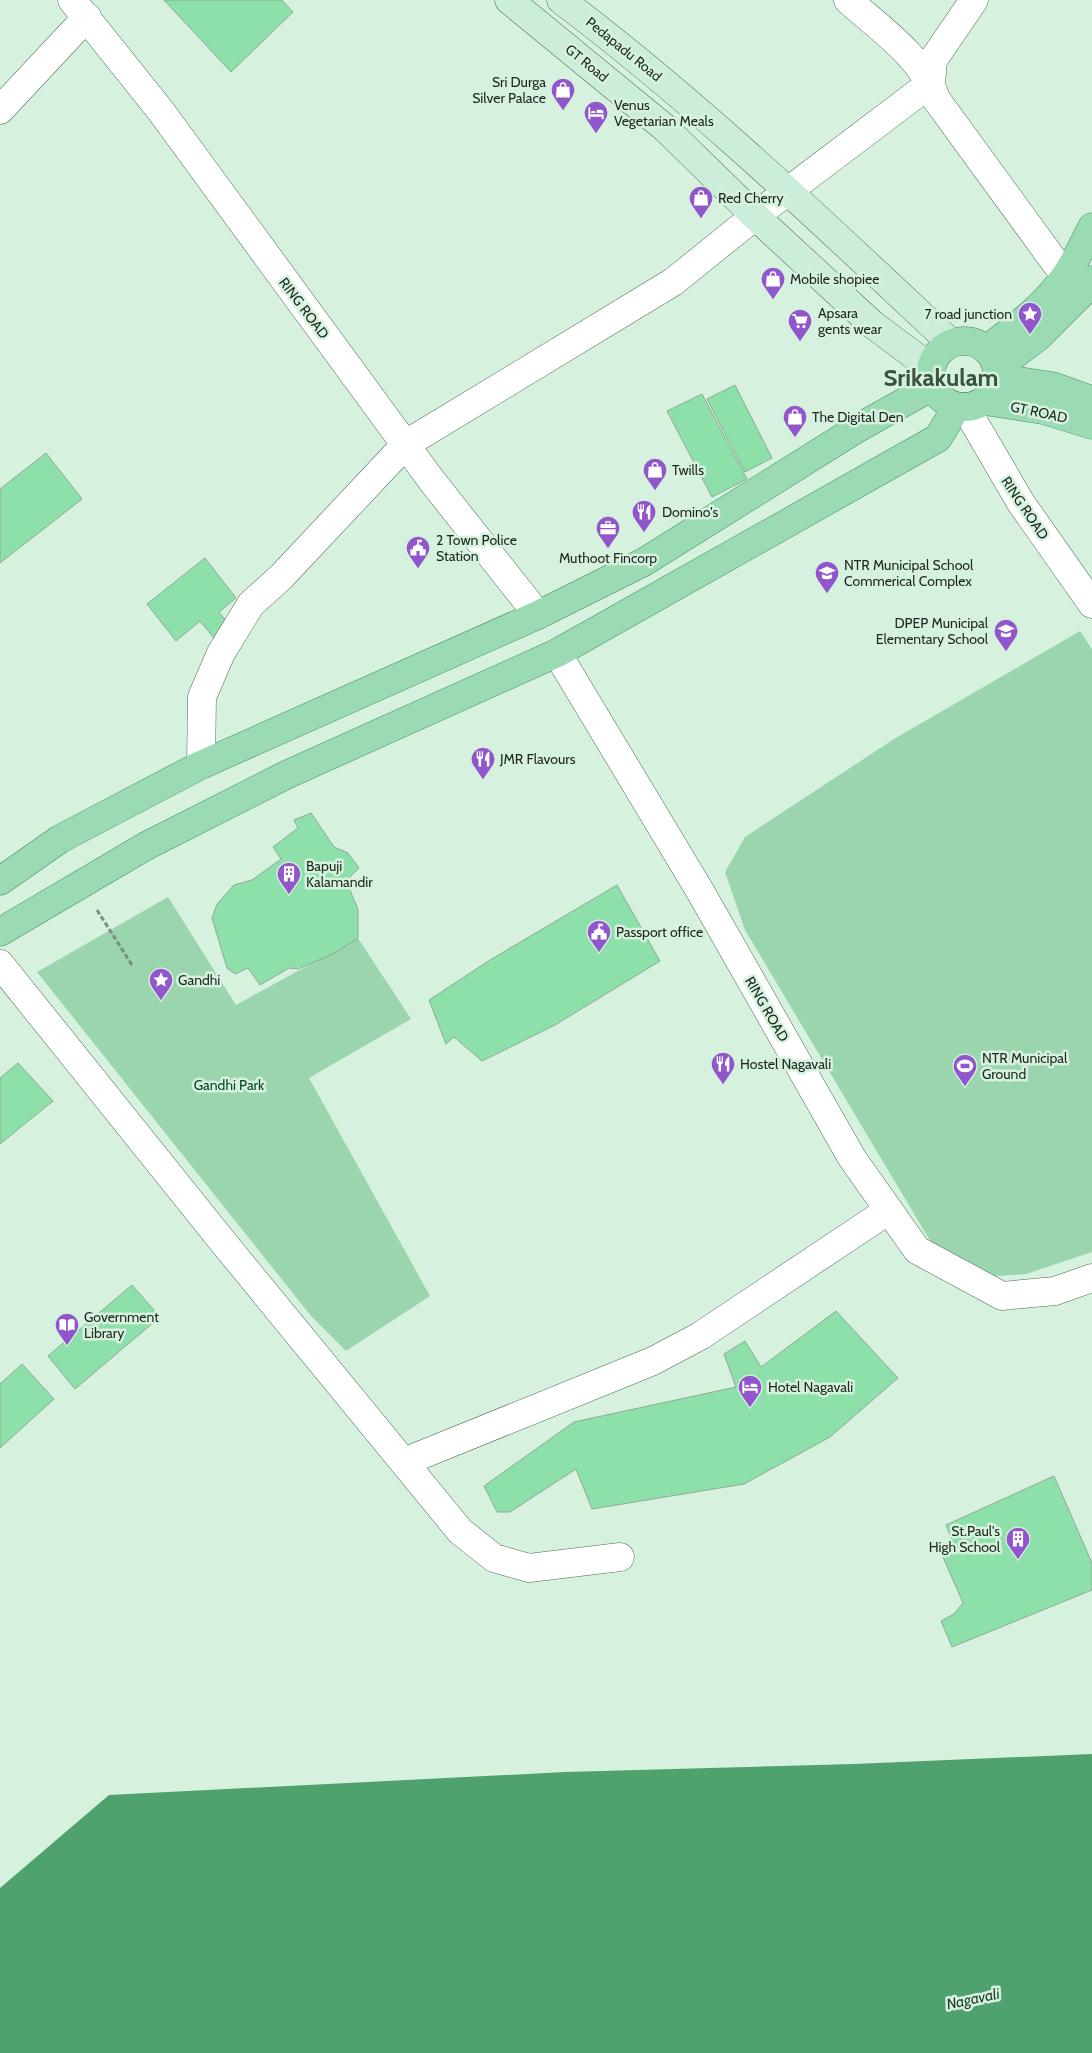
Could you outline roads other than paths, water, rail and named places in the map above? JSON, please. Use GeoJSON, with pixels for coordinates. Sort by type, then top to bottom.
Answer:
{"type":"FeatureCollection","features":[{"type":"Feature","properties":{"kind":"main road","name":"GT Road"},"geometry":{"type":"LineString","coordinates":[[509,0],[665,128],[755,216],[932,377]]}},
{"type":"Feature","properties":{"kind":"main road","name":"Pedapadu Road"},"geometry":{"type":"LineString","coordinates":[[561,0],[609,36],[687,101],[951,343]]}},
{"type":"Feature","properties":{"kind":"main road"},"geometry":{"type":"LineString","coordinates":[[0,932],[146,846],[286,775],[557,653],[938,438],[981,385],[1038,337],[1084,284],[1092,227]]}},
{"type":"Feature","properties":{"kind":"main road"},"geometry":{"type":"LineString","coordinates":[[963,340],[976,342],[981,385],[939,396],[932,377],[935,358],[951,343],[963,340]]}},
{"type":"Feature","properties":{"kind":"main road"},"geometry":{"type":"LineString","coordinates":[[0,881],[60,839],[200,765],[538,615],[644,562],[858,428],[932,377]]}},
{"type":"Feature","properties":{"kind":"main road","name":"GT ROAD"},"geometry":{"type":"LineString","coordinates":[[981,385],[1052,386],[1092,400]]}},
{"type":"Feature","properties":{"kind":"main road","name":"GT ROAD"},"geometry":{"type":"LineString","coordinates":[[981,385],[1043,410],[1092,425]]}},
{"type":"Feature","properties":{"kind":"street"},"geometry":{"type":"LineString","coordinates":[[848,0],[911,58],[931,83],[936,99],[1084,284]]}},
{"type":"Feature","properties":{"kind":"street"},"geometry":{"type":"LineString","coordinates":[[200,765],[202,697],[221,652],[251,604],[281,577],[406,444],[673,282],[787,191],[931,83],[933,60],[974,0]]}},
{"type":"Feature","properties":{"kind":"street"},"geometry":{"type":"LineString","coordinates":[[0,110],[80,9]]}},
{"type":"Feature","properties":{"kind":"street","name":"RING ROAD"},"geometry":{"type":"LineString","coordinates":[[80,9],[160,110],[432,481],[538,615]]}},
{"type":"Feature","properties":{"kind":"street","name":"RING ROAD"},"geometry":{"type":"LineString","coordinates":[[981,385],[1021,503],[1092,604]]}},
{"type":"Feature","properties":{"kind":"street","name":"RING ROAD"},"geometry":{"type":"LineString","coordinates":[[557,653],[700,891],[852,1158],[917,1250],[1002,1296],[1055,1291],[1092,1278]]}},
{"type":"Feature","properties":{"kind":"street"},"geometry":{"type":"LineString","coordinates":[[0,964],[460,1531],[494,1558],[529,1568],[620,1557]]}},
{"type":"Feature","properties":{"kind":"street"},"geometry":{"type":"LineString","coordinates":[[404,1462],[653,1361],[700,1336],[889,1210]]}},
{"type":"Feature","properties":{"kind":"water","name":"Nagavali"},"geometry":{"type":"Polygon","coordinates":[[[1092,1754],[1092,2053],[0,2053],[0,1888],[109,1795],[565,1772],[854,1764],[1092,1754]]]}},
{"type":"Feature","properties":{"kind":"place","name":"Sri Durga Silver Palace"},"geometry":{"type":"Point","coordinates":[563,111]}},
{"type":"Feature","properties":{"kind":"place","name":"Venus Vegetarian Meals"},"geometry":{"type":"Point","coordinates":[596,134]}},
{"type":"Feature","properties":{"kind":"place","name":"Red Cherry"},"geometry":{"type":"Point","coordinates":[701,219]}},
{"type":"Feature","properties":{"kind":"place","name":"Mobile shopiee"},"geometry":{"type":"Point","coordinates":[773,300]}},
{"type":"Feature","properties":{"kind":"place","name":"7 road junction"},"geometry":{"type":"Point","coordinates":[1030,335]}},
{"type":"Feature","properties":{"kind":"place","name":"Apsara gents wear"},"geometry":{"type":"Point","coordinates":[800,342]}},
{"type":"Feature","properties":{"kind":"place","name":"The Digital Den"},"geometry":{"type":"Point","coordinates":[795,438]}},
{"type":"Feature","properties":{"kind":"place","name":"Twills"},"geometry":{"type":"Point","coordinates":[655,491]}},
{"type":"Feature","properties":{"kind":"place","name":"Domino's"},"geometry":{"type":"Point","coordinates":[644,533]}},
{"type":"Feature","properties":{"kind":"place","name":"Muthoot Fincorp"},"geometry":{"type":"Point","coordinates":[608,549]}},
{"type":"Feature","properties":{"kind":"place","name":"2 Town Police Station"},"geometry":{"type":"Point","coordinates":[418,569]}},
{"type":"Feature","properties":{"kind":"place","name":"NTR Municipal School Commerical Complex"},"geometry":{"type":"Point","coordinates":[827,594]}},
{"type":"Feature","properties":{"kind":"place","name":"DPEP Municipal Elementary School"},"geometry":{"type":"Point","coordinates":[1006,652]}},
{"type":"Feature","properties":{"kind":"place","name":"JMR Flavours"},"geometry":{"type":"Point","coordinates":[483,780]}},
{"type":"Feature","properties":{"kind":"place","name":"Bapuji Kalamandir"},"geometry":{"type":"Point","coordinates":[289,895]}},
{"type":"Feature","properties":{"kind":"place","name":"Passport office"},"geometry":{"type":"Point","coordinates":[599,953]}},
{"type":"Feature","properties":{"kind":"place","name":"Gandhi"},"geometry":{"type":"Point","coordinates":[161,1001]}},
{"type":"Feature","properties":{"kind":"place","name":"Hostel Nagavali"},"geometry":{"type":"Point","coordinates":[723,1085]}},
{"type":"Feature","properties":{"kind":"place","name":"NTR Municipal Ground"},"geometry":{"type":"Point","coordinates":[965,1087]}},
{"type":"Feature","properties":{"kind":"place","name":"Government Library"},"geometry":{"type":"Point","coordinates":[67,1346]}},
{"type":"Feature","properties":{"kind":"place","name":"Hotel Nagavali"},"geometry":{"type":"Point","coordinates":[750,1408]}},
{"type":"Feature","properties":{"kind":"place","name":"St.Paul's High School"},"geometry":{"type":"Point","coordinates":[1018,1560]}},
{"type":"Feature","properties":{"kind":"district","name":"Srikakulam"},"geometry":{"type":"Point","coordinates":[941,377]}},
{"type":"Feature","properties":{"kind":"park label","name":"Gandhi Park"},"geometry":{"type":"Point","coordinates":[229,1085]}}]}
